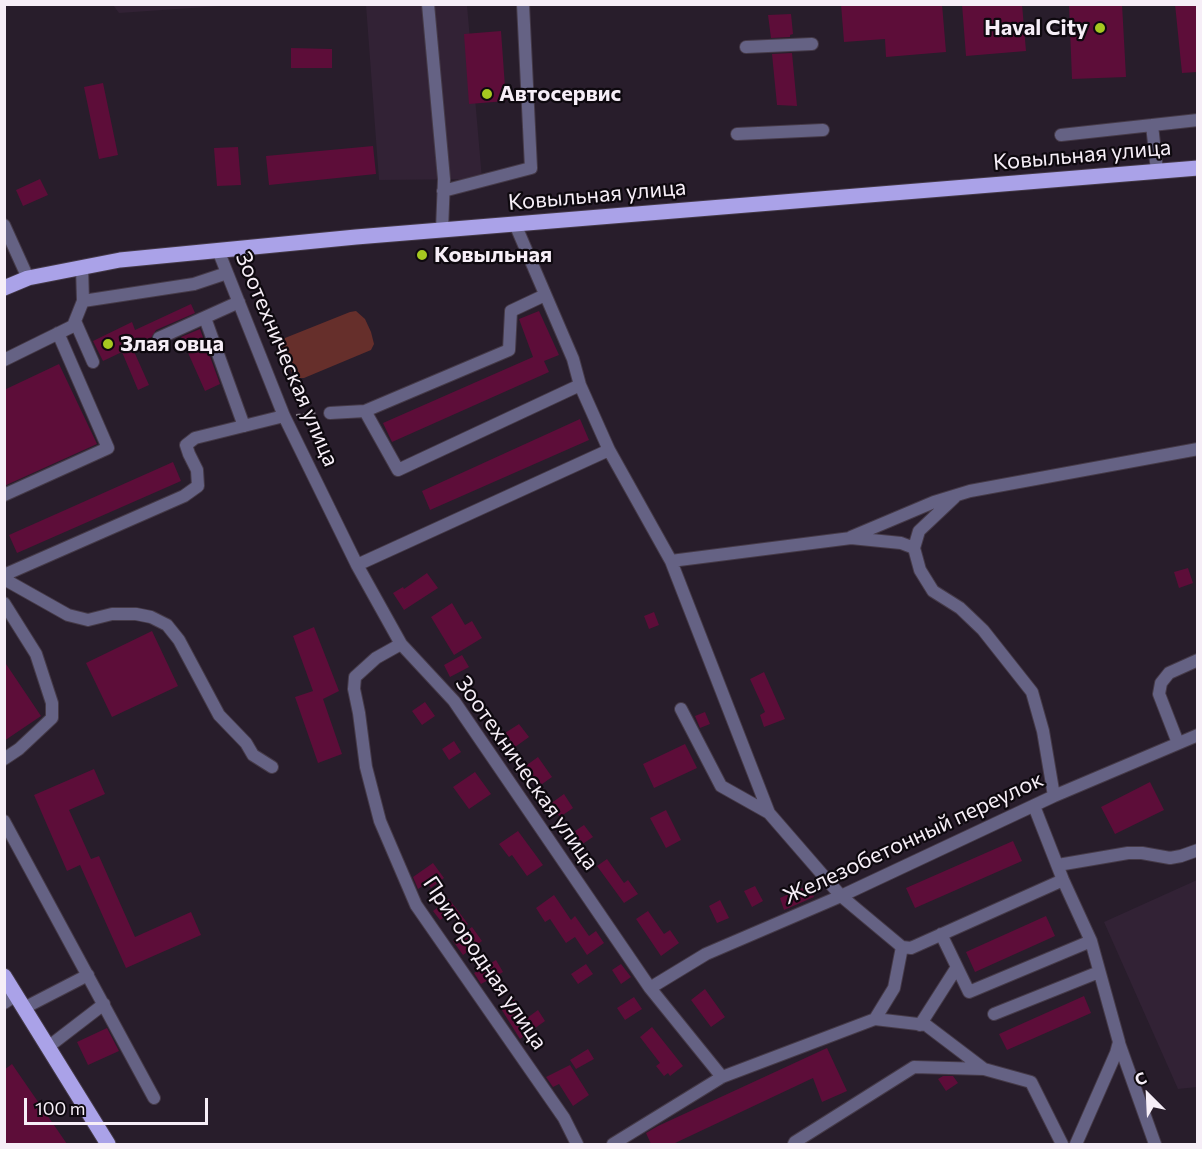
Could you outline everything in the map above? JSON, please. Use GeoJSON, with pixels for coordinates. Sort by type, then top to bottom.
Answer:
{"type":"FeatureCollection","features":[{"type":"Feature","properties":{"kind":"main road","name":"Ковыльная улица"},"geometry":{"type":"LineString","coordinates":[[4,288],[28,278],[120,260],[218,250],[1197,168]]}},
{"type":"Feature","properties":{"kind":"main road"},"geometry":{"type":"LineString","coordinates":[[4,976],[15,1002],[48,1047],[108,1144]]}},
{"type":"Feature","properties":{"kind":"street"},"geometry":{"type":"LineString","coordinates":[[428,4],[443,190],[442,230]]}},
{"type":"Feature","properties":{"kind":"street"},"geometry":{"type":"LineString","coordinates":[[443,190],[531,168],[523,4]]}},
{"type":"Feature","properties":{"kind":"street"},"geometry":{"type":"LineString","coordinates":[[746,47],[812,44]]}},
{"type":"Feature","properties":{"kind":"street"},"geometry":{"type":"LineString","coordinates":[[1060,135],[1197,120]]}},
{"type":"Feature","properties":{"kind":"street"},"geometry":{"type":"LineString","coordinates":[[1152,125],[1157,171]]}},
{"type":"Feature","properties":{"kind":"street"},"geometry":{"type":"LineString","coordinates":[[737,134],[824,130]]}},
{"type":"Feature","properties":{"kind":"street"},"geometry":{"type":"LineString","coordinates":[[515,224],[573,359],[580,385],[609,450],[671,561],[769,813],[841,896],[902,947],[911,948],[1063,880]]}},
{"type":"Feature","properties":{"kind":"street"},"geometry":{"type":"LineString","coordinates":[[4,225],[28,278]]}},
{"type":"Feature","properties":{"kind":"street","name":"Зоотехническая улица"},"geometry":{"type":"LineString","coordinates":[[218,250],[284,416],[357,565],[401,644],[454,701],[650,988],[722,1077]]}},
{"type":"Feature","properties":{"kind":"street"},"geometry":{"type":"LineString","coordinates":[[4,360],[73,326],[83,301],[82,267]]}},
{"type":"Feature","properties":{"kind":"street"},"geometry":{"type":"LineString","coordinates":[[83,301],[194,284],[227,273]]}},
{"type":"Feature","properties":{"kind":"street"},"geometry":{"type":"LineString","coordinates":[[330,412],[365,411],[509,350],[511,311],[545,294]]}},
{"type":"Feature","properties":{"kind":"street"},"geometry":{"type":"LineString","coordinates":[[159,338],[239,303]]}},
{"type":"Feature","properties":{"kind":"street"},"geometry":{"type":"LineString","coordinates":[[205,318],[243,426]]}},
{"type":"Feature","properties":{"kind":"street"},"geometry":{"type":"LineString","coordinates":[[75,321],[93,362]]}},
{"type":"Feature","properties":{"kind":"street"},"geometry":{"type":"LineString","coordinates":[[4,495],[108,448],[58,333]]}},
{"type":"Feature","properties":{"kind":"street"},"geometry":{"type":"LineString","coordinates":[[365,411],[398,470],[580,385]]}},
{"type":"Feature","properties":{"kind":"street"},"geometry":{"type":"LineString","coordinates":[[4,577],[184,495],[198,486],[197,470],[186,445],[195,438],[284,416]]}},
{"type":"Feature","properties":{"kind":"street"},"geometry":{"type":"LineString","coordinates":[[851,538],[934,502],[957,495],[1197,449]]}},
{"type":"Feature","properties":{"kind":"street"},"geometry":{"type":"LineString","coordinates":[[357,565],[609,450]]}},
{"type":"Feature","properties":{"kind":"street"},"geometry":{"type":"LineString","coordinates":[[957,495],[919,531],[914,548],[920,570],[933,591],[960,609],[983,630],[1032,692],[1043,732],[1054,796]]}},
{"type":"Feature","properties":{"kind":"street"},"geometry":{"type":"LineString","coordinates":[[671,561],[851,538],[901,543],[914,548]]}},
{"type":"Feature","properties":{"kind":"street"},"geometry":{"type":"LineString","coordinates":[[4,577],[68,615],[88,620],[112,614],[136,614],[151,617],[167,625],[179,640],[219,715],[246,743],[253,755],[272,767]]}},
{"type":"Feature","properties":{"kind":"street"},"geometry":{"type":"LineString","coordinates":[[4,603],[36,654],[52,704],[52,718],[19,749],[4,759]]}},
{"type":"Feature","properties":{"kind":"street","name":"Пригородная улица"},"geometry":{"type":"LineString","coordinates":[[401,644],[376,658],[355,677],[354,689],[366,767],[380,821],[416,905],[564,1118],[577,1144]]}},
{"type":"Feature","properties":{"kind":"street"},"geometry":{"type":"LineString","coordinates":[[1178,743],[1159,694],[1161,683],[1169,674],[1197,660]]}},
{"type":"Feature","properties":{"kind":"street"},"geometry":{"type":"LineString","coordinates":[[681,709],[721,786],[769,813]]}},
{"type":"Feature","properties":{"kind":"street","name":"Железобетонный переулок"},"geometry":{"type":"LineString","coordinates":[[650,988],[706,954],[841,896],[1054,796],[1197,735]]}},
{"type":"Feature","properties":{"kind":"street"},"geometry":{"type":"LineString","coordinates":[[1034,806],[1063,880],[1091,941],[1119,1042],[1155,1144]]}},
{"type":"Feature","properties":{"kind":"street"},"geometry":{"type":"LineString","coordinates":[[4,821],[154,1098]]}},
{"type":"Feature","properties":{"kind":"street"},"geometry":{"type":"LineString","coordinates":[[1058,865],[1128,853],[1170,858],[1197,850]]}},
{"type":"Feature","properties":{"kind":"street"},"geometry":{"type":"LineString","coordinates":[[941,934],[969,992],[1091,941]]}},
{"type":"Feature","properties":{"kind":"street"},"geometry":{"type":"LineString","coordinates":[[875,1019],[894,988],[902,947]]}},
{"type":"Feature","properties":{"kind":"street"},"geometry":{"type":"LineString","coordinates":[[920,1025],[957,967]]}},
{"type":"Feature","properties":{"kind":"street"},"geometry":{"type":"LineString","coordinates":[[994,1014],[1099,972]]}},
{"type":"Feature","properties":{"kind":"street"},"geometry":{"type":"LineString","coordinates":[[15,1002],[88,975]]}},
{"type":"Feature","properties":{"kind":"street"},"geometry":{"type":"LineString","coordinates":[[48,1047],[104,1004]]}},
{"type":"Feature","properties":{"kind":"street"},"geometry":{"type":"LineString","coordinates":[[614,1144],[630,1140],[722,1077],[875,1019],[926,1025],[984,1069]]}},
{"type":"Feature","properties":{"kind":"street"},"geometry":{"type":"LineString","coordinates":[[1076,1144],[1119,1042]]}},
{"type":"Feature","properties":{"kind":"street"},"geometry":{"type":"LineString","coordinates":[[794,1144],[914,1067],[984,1069],[1031,1082],[1062,1144]]}},
{"type":"Feature","properties":{"kind":"path"},"geometry":{"type":"LineString","coordinates":[[284,416],[330,412]]}},
{"type":"Feature","properties":{"kind":"shaded area"},"geometry":{"type":"Polygon","coordinates":[[[113,5],[235,5],[119,13],[113,5]]]}},
{"type":"Feature","properties":{"kind":"shaded area"},"geometry":{"type":"Polygon","coordinates":[[[366,5],[467,5],[482,179],[379,180],[366,5]]]}},
{"type":"Feature","properties":{"kind":"shaded area"},"geometry":{"type":"Polygon","coordinates":[[[356,311],[365,319],[371,332],[374,344],[371,350],[304,378],[298,378],[292,373],[282,350],[285,338],[356,311]]]}},
{"type":"Feature","properties":{"kind":"shaded area"},"geometry":{"type":"Polygon","coordinates":[[[1197,880],[1197,1087],[1178,1089],[1104,922],[1197,880]]]}},
{"type":"Feature","properties":{"kind":"building"},"geometry":{"type":"Polygon","coordinates":[[[841,4],[942,4],[946,52],[886,57],[885,39],[844,42],[841,4]]]}},
{"type":"Feature","properties":{"kind":"building"},"geometry":{"type":"Polygon","coordinates":[[[962,4],[1022,4],[1026,51],[966,56],[962,4]]]}},
{"type":"Feature","properties":{"kind":"building"},"geometry":{"type":"Polygon","coordinates":[[[1069,4],[1122,4],[1126,77],[1072,79],[1069,4]]]}},
{"type":"Feature","properties":{"kind":"building"},"geometry":{"type":"Polygon","coordinates":[[[1175,4],[1197,4],[1197,72],[1182,73],[1175,4]]]}},
{"type":"Feature","properties":{"kind":"building"},"geometry":{"type":"Polygon","coordinates":[[[791,14],[793,34],[790,37],[771,38],[768,15],[791,14]]]}},
{"type":"Feature","properties":{"kind":"building"},"geometry":{"type":"Polygon","coordinates":[[[501,31],[506,101],[469,104],[464,34],[501,31]]]}},
{"type":"Feature","properties":{"kind":"building"},"geometry":{"type":"Polygon","coordinates":[[[291,48],[332,49],[332,68],[291,68],[291,48]]]}},
{"type":"Feature","properties":{"kind":"building"},"geometry":{"type":"Polygon","coordinates":[[[792,53],[797,106],[777,105],[772,54],[792,53]]]}},
{"type":"Feature","properties":{"kind":"building"},"geometry":{"type":"Polygon","coordinates":[[[103,83],[118,155],[99,159],[84,87],[103,83]]]}},
{"type":"Feature","properties":{"kind":"building"},"geometry":{"type":"Polygon","coordinates":[[[373,146],[376,174],[269,185],[266,156],[373,146]]]}},
{"type":"Feature","properties":{"kind":"building"},"geometry":{"type":"Polygon","coordinates":[[[238,147],[241,185],[217,186],[214,148],[238,147]]]}},
{"type":"Feature","properties":{"kind":"building"},"geometry":{"type":"Polygon","coordinates":[[[40,179],[48,195],[23,206],[16,190],[40,179]]]}},
{"type":"Feature","properties":{"kind":"building"},"geometry":{"type":"Polygon","coordinates":[[[191,304],[195,313],[156,330],[151,338],[132,347],[149,385],[138,390],[122,352],[103,361],[93,341],[132,322],[135,330],[191,304]]]}},
{"type":"Feature","properties":{"kind":"building"},"geometry":{"type":"Polygon","coordinates":[[[539,311],[559,355],[544,361],[549,372],[392,442],[383,423],[533,357],[519,319],[539,311]]]}},
{"type":"Feature","properties":{"kind":"building"},"geometry":{"type":"Polygon","coordinates":[[[200,329],[220,384],[205,391],[181,337],[200,329]]]}},
{"type":"Feature","properties":{"kind":"building"},"geometry":{"type":"Polygon","coordinates":[[[59,364],[97,444],[4,486],[4,390],[59,364]]]}},
{"type":"Feature","properties":{"kind":"building"},"geometry":{"type":"Polygon","coordinates":[[[580,419],[589,440],[430,510],[422,491],[580,419]]]}},
{"type":"Feature","properties":{"kind":"building"},"geometry":{"type":"Polygon","coordinates":[[[173,462],[181,481],[17,553],[9,535],[173,462]]]}},
{"type":"Feature","properties":{"kind":"building"},"geometry":{"type":"Polygon","coordinates":[[[1188,568],[1193,583],[1179,588],[1174,572],[1188,568]]]}},
{"type":"Feature","properties":{"kind":"building"},"geometry":{"type":"Polygon","coordinates":[[[427,573],[438,588],[404,610],[393,593],[403,587],[404,589],[427,573]]]}},
{"type":"Feature","properties":{"kind":"building"},"geometry":{"type":"Polygon","coordinates":[[[452,603],[465,625],[472,621],[482,638],[454,655],[431,617],[452,603]]]}},
{"type":"Feature","properties":{"kind":"building"},"geometry":{"type":"Polygon","coordinates":[[[654,612],[659,625],[649,629],[644,616],[654,612]]]}},
{"type":"Feature","properties":{"kind":"building"},"geometry":{"type":"Polygon","coordinates":[[[314,627],[339,691],[323,699],[342,754],[318,763],[295,697],[313,691],[293,636],[314,627]]]}},
{"type":"Feature","properties":{"kind":"building"},"geometry":{"type":"Polygon","coordinates":[[[152,631],[178,686],[112,717],[86,663],[152,631]]]}},
{"type":"Feature","properties":{"kind":"building"},"geometry":{"type":"Polygon","coordinates":[[[462,655],[469,667],[450,677],[444,665],[462,655]]]}},
{"type":"Feature","properties":{"kind":"building"},"geometry":{"type":"Polygon","coordinates":[[[4,661],[41,716],[4,741],[4,661]]]}},
{"type":"Feature","properties":{"kind":"building"},"geometry":{"type":"Polygon","coordinates":[[[764,672],[785,719],[764,727],[760,715],[765,712],[750,679],[764,672]]]}},
{"type":"Feature","properties":{"kind":"building"},"geometry":{"type":"Polygon","coordinates":[[[425,702],[435,716],[422,725],[412,711],[425,702]]]}},
{"type":"Feature","properties":{"kind":"building"},"geometry":{"type":"Polygon","coordinates":[[[705,712],[710,724],[700,728],[695,716],[705,712]]]}},
{"type":"Feature","properties":{"kind":"building"},"geometry":{"type":"Polygon","coordinates":[[[519,724],[529,737],[515,747],[505,733],[519,724]]]}},
{"type":"Feature","properties":{"kind":"building"},"geometry":{"type":"Polygon","coordinates":[[[454,741],[461,752],[449,760],[442,749],[454,741]]]}},
{"type":"Feature","properties":{"kind":"building"},"geometry":{"type":"Polygon","coordinates":[[[685,744],[697,768],[654,788],[643,764],[685,744]]]}},
{"type":"Feature","properties":{"kind":"building"},"geometry":{"type":"Polygon","coordinates":[[[538,757],[552,777],[538,787],[524,767],[538,757]]]}},
{"type":"Feature","properties":{"kind":"building"},"geometry":{"type":"Polygon","coordinates":[[[94,769],[105,794],[69,810],[91,859],[99,856],[135,937],[191,912],[201,935],[126,968],[80,865],[67,871],[34,795],[94,769]]]}},
{"type":"Feature","properties":{"kind":"building"},"geometry":{"type":"Polygon","coordinates":[[[475,772],[491,794],[469,809],[453,787],[475,772]]]}},
{"type":"Feature","properties":{"kind":"building"},"geometry":{"type":"Polygon","coordinates":[[[1150,782],[1164,810],[1115,834],[1101,807],[1150,782]]]}},
{"type":"Feature","properties":{"kind":"building"},"geometry":{"type":"Polygon","coordinates":[[[564,794],[573,808],[560,817],[550,804],[564,794]]]}},
{"type":"Feature","properties":{"kind":"building"},"geometry":{"type":"Polygon","coordinates":[[[666,810],[681,840],[666,848],[650,818],[666,810]]]}},
{"type":"Feature","properties":{"kind":"building"},"geometry":{"type":"Polygon","coordinates":[[[584,825],[593,837],[581,845],[572,833],[584,825]]]}},
{"type":"Feature","properties":{"kind":"building"},"geometry":{"type":"Polygon","coordinates":[[[518,831],[543,865],[527,876],[512,855],[509,857],[499,844],[518,831]]]}},
{"type":"Feature","properties":{"kind":"building"},"geometry":{"type":"Polygon","coordinates":[[[1013,841],[1022,861],[915,908],[906,888],[1013,841]]]}},
{"type":"Feature","properties":{"kind":"building"},"geometry":{"type":"Polygon","coordinates":[[[607,859],[624,883],[628,880],[638,894],[624,903],[597,866],[607,859]]]}},
{"type":"Feature","properties":{"kind":"building"},"geometry":{"type":"Polygon","coordinates":[[[433,863],[444,878],[431,888],[427,883],[418,889],[413,877],[433,863]]]}},
{"type":"Feature","properties":{"kind":"building"},"geometry":{"type":"Polygon","coordinates":[[[809,885],[814,897],[784,910],[780,898],[809,885]]]}},
{"type":"Feature","properties":{"kind":"building"},"geometry":{"type":"Polygon","coordinates":[[[755,886],[763,901],[752,907],[744,891],[755,886]]]}},
{"type":"Feature","properties":{"kind":"building"},"geometry":{"type":"Polygon","coordinates":[[[554,895],[571,920],[575,916],[589,936],[596,931],[604,943],[587,955],[575,937],[566,943],[550,919],[545,922],[536,908],[554,895]]]}},
{"type":"Feature","properties":{"kind":"building"},"geometry":{"type":"Polygon","coordinates":[[[449,899],[468,924],[465,927],[449,914],[440,920],[433,911],[449,899]]]}},
{"type":"Feature","properties":{"kind":"building"},"geometry":{"type":"Polygon","coordinates":[[[720,900],[729,918],[717,923],[709,906],[720,900]]]}},
{"type":"Feature","properties":{"kind":"building"},"geometry":{"type":"Polygon","coordinates":[[[648,911],[664,934],[670,930],[679,943],[661,956],[636,919],[648,911]]]}},
{"type":"Feature","properties":{"kind":"building"},"geometry":{"type":"Polygon","coordinates":[[[1046,916],[1055,936],[975,972],[966,952],[1046,916]]]}},
{"type":"Feature","properties":{"kind":"building"},"geometry":{"type":"Polygon","coordinates":[[[472,927],[482,941],[463,955],[453,941],[472,927]]]}},
{"type":"Feature","properties":{"kind":"building"},"geometry":{"type":"Polygon","coordinates":[[[496,960],[503,972],[481,984],[474,973],[496,960]]]}},
{"type":"Feature","properties":{"kind":"building"},"geometry":{"type":"Polygon","coordinates":[[[586,964],[593,974],[578,984],[571,974],[586,964]]]}},
{"type":"Feature","properties":{"kind":"building"},"geometry":{"type":"Polygon","coordinates":[[[621,964],[631,977],[621,984],[612,970],[621,964]]]}},
{"type":"Feature","properties":{"kind":"building"},"geometry":{"type":"Polygon","coordinates":[[[705,989],[725,1017],[711,1027],[691,1000],[705,989]]]}},
{"type":"Feature","properties":{"kind":"building"},"geometry":{"type":"Polygon","coordinates":[[[1084,996],[1091,1013],[1007,1050],[999,1034],[1084,996]]]}},
{"type":"Feature","properties":{"kind":"building"},"geometry":{"type":"Polygon","coordinates":[[[634,997],[642,1009],[625,1020],[617,1008],[634,997]]]}},
{"type":"Feature","properties":{"kind":"building"},"geometry":{"type":"Polygon","coordinates":[[[513,998],[527,1018],[538,1010],[545,1021],[520,1039],[500,1007],[513,998]]]}},
{"type":"Feature","properties":{"kind":"building"},"geometry":{"type":"Polygon","coordinates":[[[652,1027],[683,1066],[670,1076],[668,1073],[664,1076],[656,1066],[660,1063],[640,1037],[652,1027]]]}},
{"type":"Feature","properties":{"kind":"building"},"geometry":{"type":"Polygon","coordinates":[[[107,1028],[119,1051],[88,1065],[77,1042],[107,1028]]]}},
{"type":"Feature","properties":{"kind":"building"},"geometry":{"type":"Polygon","coordinates":[[[827,1048],[847,1091],[822,1102],[813,1078],[673,1144],[651,1144],[646,1133],[658,1126],[827,1048]]]}},
{"type":"Feature","properties":{"kind":"building"},"geometry":{"type":"Polygon","coordinates":[[[588,1049],[594,1059],[576,1069],[570,1060],[588,1049]]]}},
{"type":"Feature","properties":{"kind":"building"},"geometry":{"type":"Polygon","coordinates":[[[12,1064],[67,1144],[4,1144],[4,1070],[12,1064]]]}},
{"type":"Feature","properties":{"kind":"building"},"geometry":{"type":"Polygon","coordinates":[[[570,1065],[589,1095],[573,1106],[559,1084],[553,1087],[546,1077],[570,1065]]]}},
{"type":"Feature","properties":{"kind":"building"},"geometry":{"type":"Polygon","coordinates":[[[943,1076],[953,1076],[958,1083],[946,1091],[938,1079],[943,1076]]]}},
{"type":"Feature","properties":{"kind":"place","name":"Haval Сity"},"geometry":{"type":"Point","coordinates":[1100,28]}},
{"type":"Feature","properties":{"kind":"place","name":"Автосервис"},"geometry":{"type":"Point","coordinates":[487,94]}},
{"type":"Feature","properties":{"kind":"place","name":"Ковыльная"},"geometry":{"type":"Point","coordinates":[422,255]}},
{"type":"Feature","properties":{"kind":"place","name":"Злая овца"},"geometry":{"type":"Point","coordinates":[108,344]}}]}
